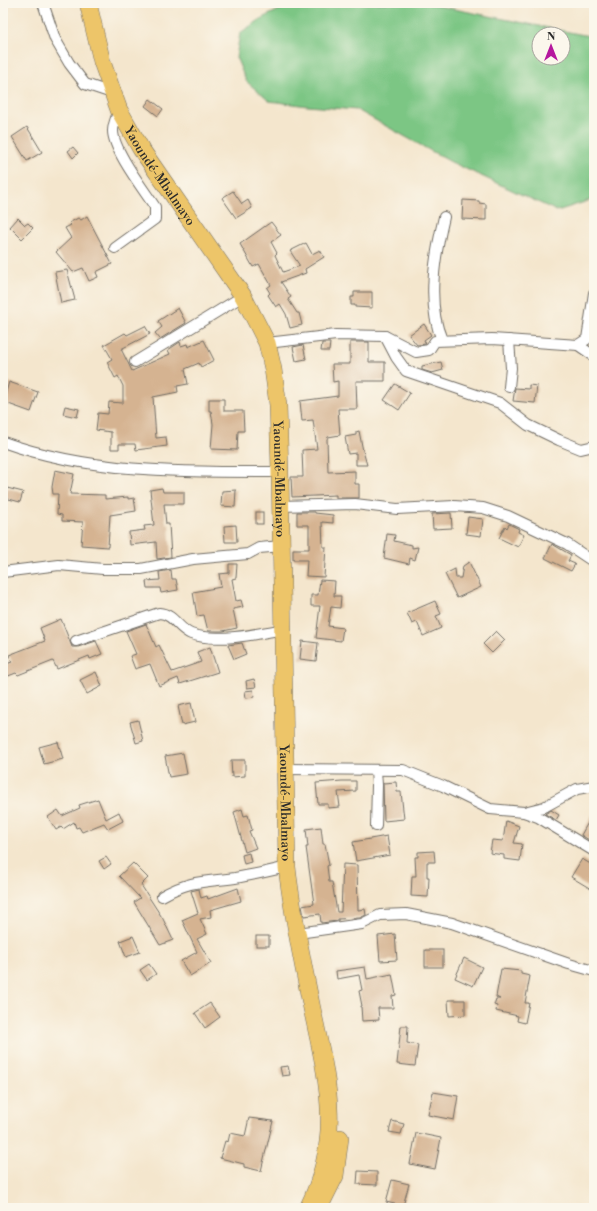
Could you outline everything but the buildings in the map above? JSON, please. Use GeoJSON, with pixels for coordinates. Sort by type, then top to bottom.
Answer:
{"type":"FeatureCollection","features":[{"type":"Feature","properties":{"kind":"highway","name":"Yaoundé-Mbalmayo"},"geometry":{"type":"LineString","coordinates":[[88,3],[102,62],[119,110],[141,149],[243,296],[266,343],[273,369],[278,405],[280,472],[284,769],[287,867],[291,900],[327,1077],[330,1117],[329,1144],[323,1171],[308,1208]]}},
{"type":"Feature","properties":{"kind":"highway","name":"Yaoundé-Mbalmayo"},"geometry":{"type":"LineString","coordinates":[[311,1002],[332,1048],[339,1076],[340,1145],[335,1176],[319,1208]]}},
{"type":"Feature","properties":{"kind":"street"},"geometry":{"type":"LineString","coordinates":[[43,3],[55,39],[69,63],[85,84],[112,93]]}},
{"type":"Feature","properties":{"kind":"street"},"geometry":{"type":"LineString","coordinates":[[115,248],[155,219],[156,212],[155,206],[121,154],[114,135],[113,129],[119,110]]}},
{"type":"Feature","properties":{"kind":"street"},"geometry":{"type":"LineString","coordinates":[[442,340],[435,317],[434,294],[439,240],[444,217]]}},
{"type":"Feature","properties":{"kind":"street"},"geometry":{"type":"LineString","coordinates":[[578,345],[587,339],[594,293]]}},
{"type":"Feature","properties":{"kind":"street"},"geometry":{"type":"LineString","coordinates":[[135,362],[243,296]]}},
{"type":"Feature","properties":{"kind":"street"},"geometry":{"type":"LineString","coordinates":[[266,343],[336,335],[385,336],[416,352],[429,350],[435,341],[442,340],[509,340],[578,345],[594,356]]}},
{"type":"Feature","properties":{"kind":"street"},"geometry":{"type":"LineString","coordinates":[[385,336],[396,358],[406,371],[500,403],[528,425],[581,449],[594,446]]}},
{"type":"Feature","properties":{"kind":"street"},"geometry":{"type":"LineString","coordinates":[[509,340],[511,368],[509,387]]}},
{"type":"Feature","properties":{"kind":"street"},"geometry":{"type":"LineString","coordinates":[[3,442],[75,461],[129,469],[184,472],[280,472]]}},
{"type":"Feature","properties":{"kind":"street"},"geometry":{"type":"LineString","coordinates":[[280,506],[355,504],[397,509],[454,506],[483,508],[508,516],[567,544],[594,562]]}},
{"type":"Feature","properties":{"kind":"street"},"geometry":{"type":"LineString","coordinates":[[3,572],[59,565],[103,569],[141,569],[193,559],[248,554],[260,548],[282,546]]}},
{"type":"Feature","properties":{"kind":"street"},"geometry":{"type":"LineString","coordinates":[[76,641],[159,613],[170,615],[180,627],[191,634],[203,637],[253,635],[283,629]]}},
{"type":"Feature","properties":{"kind":"street"},"geometry":{"type":"LineString","coordinates":[[284,769],[402,770],[443,786],[490,809],[524,812],[538,817],[594,852]]}},
{"type":"Feature","properties":{"kind":"street"},"geometry":{"type":"LineString","coordinates":[[376,770],[376,826]]}},
{"type":"Feature","properties":{"kind":"street"},"geometry":{"type":"LineString","coordinates":[[524,812],[544,807],[577,789],[594,786]]}},
{"type":"Feature","properties":{"kind":"street"},"geometry":{"type":"LineString","coordinates":[[162,896],[178,887],[197,881],[236,878],[287,867]]}},
{"type":"Feature","properties":{"kind":"street"},"geometry":{"type":"LineString","coordinates":[[298,933],[362,924],[380,915],[406,914],[452,923],[569,964],[594,971]]}},
{"type":"Feature","properties":{"kind":"green space"},"geometry":{"type":"Polygon","coordinates":[[[294,3],[424,3],[539,26],[531,26],[531,66],[571,66],[571,32],[594,37],[594,199],[557,211],[451,162],[357,110],[269,101],[246,81],[236,57],[240,33],[264,17],[294,3]]]}}]}
